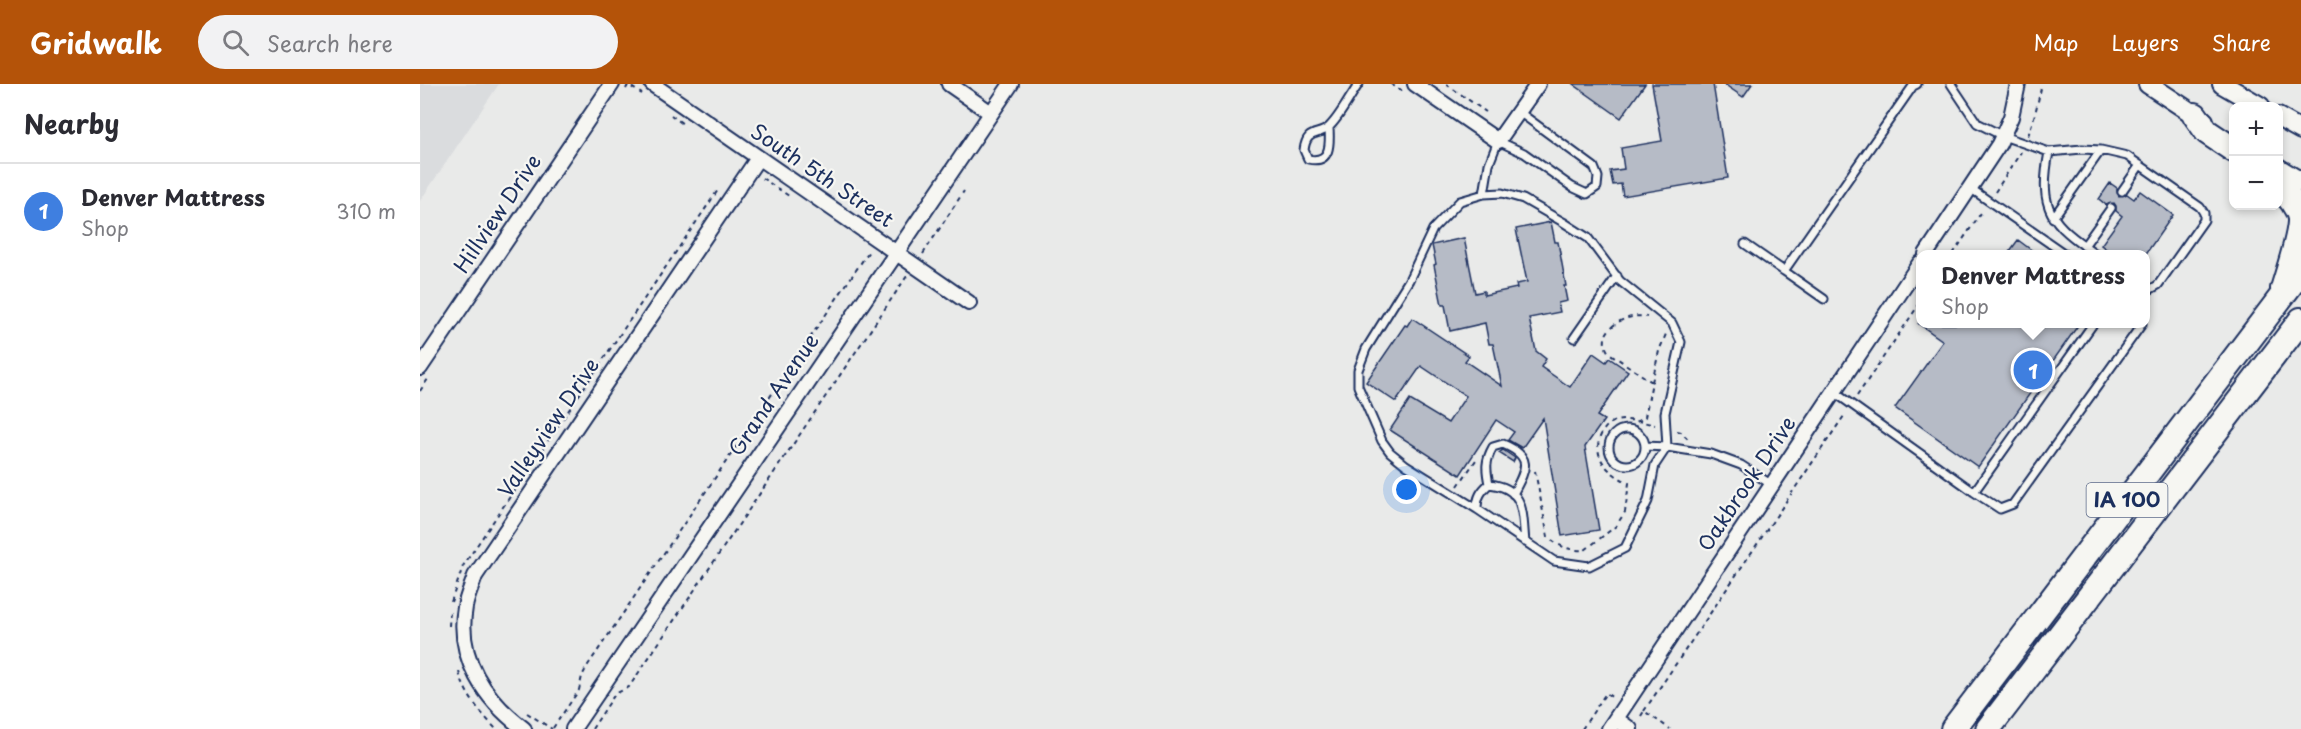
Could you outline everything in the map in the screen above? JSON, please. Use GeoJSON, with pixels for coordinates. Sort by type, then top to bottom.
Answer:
{"type":"FeatureCollection","features":[{"type":"Feature","properties":{"kind":"highway"},"geometry":{"type":"LineString","coordinates":[[2195,114],[2207,132],[2229,147]]}},
{"type":"Feature","properties":{"kind":"highway"},"geometry":{"type":"LineString","coordinates":[[2280,300],[2297,240],[2300,219],[2290,197],[2283,191]]}},
{"type":"Feature","properties":{"kind":"highway","name":"IA 100"},"geometry":{"type":"LineString","coordinates":[[1953,729],[2301,271]]}},
{"type":"Feature","properties":{"kind":"highway","name":"IA 100"},"geometry":{"type":"LineString","coordinates":[[1988,729],[2301,320]]}},
{"type":"Feature","properties":{"kind":"main road"},"geometry":{"type":"LineString","coordinates":[[2148,84],[2229,136]]}},
{"type":"Feature","properties":{"kind":"main road"},"geometry":{"type":"LineString","coordinates":[[2222,84],[2253,102]]}},
{"type":"Feature","properties":{"kind":"main road"},"geometry":{"type":"LineString","coordinates":[[2283,120],[2301,130]]}},
{"type":"Feature","properties":{"kind":"main road"},"geometry":{"type":"LineString","coordinates":[[2283,171],[2301,182]]}},
{"type":"Feature","properties":{"kind":"street","name":"Hillview Drive"},"geometry":{"type":"LineString","coordinates":[[426,370],[612,84]]}},
{"type":"Feature","properties":{"kind":"street","name":"South 5th Street"},"geometry":{"type":"LineString","coordinates":[[651,84],[969,303]]}},
{"type":"Feature","properties":{"kind":"street"},"geometry":{"type":"LineString","coordinates":[[949,84],[991,113]]}},
{"type":"Feature","properties":{"kind":"street","name":"Grand Avenue"},"geometry":{"type":"LineString","coordinates":[[573,729],[1011,84]]}},
{"type":"Feature","properties":{"kind":"street"},"geometry":{"type":"LineString","coordinates":[[1415,84],[1498,141],[1538,84]]}},
{"type":"Feature","properties":{"kind":"street"},"geometry":{"type":"LineString","coordinates":[[1929,250],[2003,136],[2011,117],[2018,84]]}},
{"type":"Feature","properties":{"kind":"street","name":"Valleyview Drive"},"geometry":{"type":"LineString","coordinates":[[524,729],[504,714],[484,693],[472,667],[463,634],[465,606],[475,576],[758,158]]}},
{"type":"Feature","properties":{"kind":"street","name":"Oakbrook Drive"},"geometry":{"type":"LineString","coordinates":[[1612,724],[1916,268]]}},
{"type":"Feature","properties":{"kind":"street"},"geometry":{"type":"LineString","coordinates":[[1612,724],[1630,729]]}},
{"type":"Feature","properties":{"kind":"lane"},"geometry":{"type":"LineString","coordinates":[[1329,128],[1311,134],[1307,138],[1304,150],[1308,159],[1318,160],[1328,154],[1329,128],[1359,84]]}},
{"type":"Feature","properties":{"kind":"lane"},"geometry":{"type":"LineString","coordinates":[[1784,271],[1913,86],[1917,84]]}},
{"type":"Feature","properties":{"kind":"lane"},"geometry":{"type":"LineString","coordinates":[[1951,84],[1977,123],[2003,136],[2049,152],[2082,149],[2101,150],[2127,156],[2200,207],[2204,213],[2204,220],[2158,285],[2150,289]]}},
{"type":"Feature","properties":{"kind":"lane"},"geometry":{"type":"LineString","coordinates":[[1484,194],[1489,164],[1498,141],[1524,153],[1587,194],[1597,187],[1598,177],[1594,167],[1519,111]]}},
{"type":"Feature","properties":{"kind":"lane"},"geometry":{"type":"LineString","coordinates":[[2053,218],[2101,150]]}},
{"type":"Feature","properties":{"kind":"lane"},"geometry":{"type":"LineString","coordinates":[[2049,152],[2045,188],[2053,218],[2068,235],[2089,250]]}},
{"type":"Feature","properties":{"kind":"lane"},"geometry":{"type":"LineString","coordinates":[[2122,191],[2140,165]]}},
{"type":"Feature","properties":{"kind":"lane"},"geometry":{"type":"LineString","coordinates":[[1970,188],[2058,250]]}},
{"type":"Feature","properties":{"kind":"lane"},"geometry":{"type":"LineString","coordinates":[[1502,193],[1523,199],[1588,238],[1617,276],[1672,323],[1681,342],[1665,413],[1667,447],[1655,465],[1648,501],[1625,548],[1589,566],[1554,561],[1406,465],[1390,452],[1382,441],[1362,399],[1358,386],[1358,370],[1366,349],[1408,280],[1433,229],[1460,201],[1484,194],[1502,193]]}},
{"type":"Feature","properties":{"kind":"lane"},"geometry":{"type":"LineString","coordinates":[[2084,246],[2110,208]]}},
{"type":"Feature","properties":{"kind":"lane"},"geometry":{"type":"LineString","coordinates":[[1744,244],[1824,299]]}},
{"type":"Feature","properties":{"kind":"lane"},"geometry":{"type":"LineString","coordinates":[[1574,338],[1617,276]]}},
{"type":"Feature","properties":{"kind":"lane"},"geometry":{"type":"LineString","coordinates":[[1974,492],[2090,328]]}},
{"type":"Feature","properties":{"kind":"lane"},"geometry":{"type":"LineString","coordinates":[[1834,392],[2000,509],[2013,504],[2139,328]]}},
{"type":"Feature","properties":{"kind":"lane"},"geometry":{"type":"LineString","coordinates":[[1625,429],[1636,431],[1641,435],[1645,446],[1642,458],[1631,465],[1619,464],[1610,455],[1608,443],[1614,433],[1625,429]]}},
{"type":"Feature","properties":{"kind":"lane"},"geometry":{"type":"LineString","coordinates":[[1489,484],[1487,458],[1493,447],[1503,444],[1515,449],[1525,462],[1523,474],[1513,494]]}},
{"type":"Feature","properties":{"kind":"lane"},"geometry":{"type":"LineString","coordinates":[[1645,446],[1712,454],[1741,465],[1772,485]]}},
{"type":"Feature","properties":{"kind":"lane"},"geometry":{"type":"LineString","coordinates":[[1477,509],[1478,498],[1489,484]]}},
{"type":"Feature","properties":{"kind":"lane"},"geometry":{"type":"LineString","coordinates":[[1489,484],[1506,489],[1519,498],[1522,504],[1525,542]]}},
{"type":"Feature","properties":{"kind":"path"},"geometry":{"type":"LineString","coordinates":[[1446,84],[1486,112]]}},
{"type":"Feature","properties":{"kind":"path"},"geometry":{"type":"LineString","coordinates":[[1956,250],[2018,160],[2035,114],[2042,84]]}},
{"type":"Feature","properties":{"kind":"path"},"geometry":{"type":"LineString","coordinates":[[622,95],[628,85],[647,98]]}},
{"type":"Feature","properties":{"kind":"path"},"geometry":{"type":"LineString","coordinates":[[666,112],[684,124]]}},
{"type":"Feature","properties":{"kind":"path"},"geometry":{"type":"LineString","coordinates":[[759,176],[792,198]]}},
{"type":"Feature","properties":{"kind":"path"},"geometry":{"type":"LineString","coordinates":[[450,634],[448,622],[452,594],[463,566],[718,191]]}},
{"type":"Feature","properties":{"kind":"path"},"geometry":{"type":"LineString","coordinates":[[919,258],[964,191]]}},
{"type":"Feature","properties":{"kind":"path"},"geometry":{"type":"LineString","coordinates":[[525,711],[552,729],[579,690],[582,676],[588,665],[872,246]]}},
{"type":"Feature","properties":{"kind":"path"},"geometry":{"type":"LineString","coordinates":[[592,729],[615,694],[629,687],[910,272]]}},
{"type":"Feature","properties":{"kind":"path"},"geometry":{"type":"LineString","coordinates":[[1641,716],[1916,309]]}},
{"type":"Feature","properties":{"kind":"path"},"geometry":{"type":"LineString","coordinates":[[1652,318],[1630,315],[1617,321],[1604,338],[1605,348],[1609,353],[1652,382]]}},
{"type":"Feature","properties":{"kind":"path"},"geometry":{"type":"LineString","coordinates":[[1637,422],[1645,417],[1659,351],[1667,335],[1660,325]]}},
{"type":"Feature","properties":{"kind":"path"},"geometry":{"type":"LineString","coordinates":[[420,391],[426,370]]}},
{"type":"Feature","properties":{"kind":"path"},"geometry":{"type":"LineString","coordinates":[[1534,465],[1548,537],[1555,544],[1566,548],[1585,550],[1616,526],[1624,512],[1629,483],[1611,473],[1605,466],[1597,448],[1600,435],[1614,422],[1656,425]]}},
{"type":"Feature","properties":{"kind":"path"},"geometry":{"type":"LineString","coordinates":[[1458,486],[1481,452]]}},
{"type":"Feature","properties":{"kind":"path"},"geometry":{"type":"LineString","coordinates":[[1792,480],[1797,484]]}},
{"type":"Feature","properties":{"kind":"path"},"geometry":{"type":"LineString","coordinates":[[457,667],[463,685],[481,713],[496,729]]}},
{"type":"Feature","properties":{"kind":"path"},"geometry":{"type":"LineString","coordinates":[[1582,729],[1606,693],[1613,698]]}},
{"type":"Feature","properties":{"kind":"path"},"geometry":{"type":"LineString","coordinates":[[1644,711],[1670,729]]}},
{"type":"Feature","properties":{"kind":"shaded area"},"geometry":{"type":"Polygon","coordinates":[[[420,84],[499,84],[420,201],[420,84]]]}},
{"type":"Feature","properties":{"kind":"building"},"geometry":{"type":"Polygon","coordinates":[[[1573,84],[1645,84],[1621,118],[1573,84]]]}},
{"type":"Feature","properties":{"kind":"building"},"geometry":{"type":"Polygon","coordinates":[[[1652,84],[1713,84],[1728,178],[1623,196],[1621,184],[1613,185],[1610,171],[1624,169],[1621,148],[1662,141],[1652,84]]]}},
{"type":"Feature","properties":{"kind":"building"},"geometry":{"type":"Polygon","coordinates":[[[1724,84],[1752,84],[1743,97],[1724,84]]]}},
{"type":"Feature","properties":{"kind":"building"},"geometry":{"type":"Polygon","coordinates":[[[2110,183],[2117,188],[2119,196],[2127,194],[2134,199],[2140,191],[2173,215],[2148,250],[2108,250],[2101,245],[2122,216],[2116,211],[2114,203],[2106,205],[2099,199],[2110,183]]]}},
{"type":"Feature","properties":{"kind":"building"},"geometry":{"type":"Polygon","coordinates":[[[1551,222],[1555,242],[1558,242],[1567,301],[1558,303],[1560,312],[1529,318],[1536,351],[1546,359],[1541,367],[1570,387],[1593,353],[1606,362],[1609,358],[1628,371],[1597,416],[1604,420],[1585,447],[1599,530],[1562,536],[1543,418],[1522,448],[1508,440],[1514,432],[1496,420],[1460,475],[1390,430],[1410,400],[1448,423],[1466,396],[1421,366],[1396,402],[1366,382],[1412,318],[1469,356],[1465,361],[1502,386],[1493,344],[1489,344],[1485,323],[1450,331],[1445,305],[1442,305],[1432,245],[1464,238],[1475,293],[1484,291],[1484,295],[1517,288],[1516,284],[1527,282],[1516,229],[1551,222]]]}},
{"type":"Feature","properties":{"kind":"building"},"geometry":{"type":"Polygon","coordinates":[[[2018,240],[2031,250],[2011,250],[2018,240]]]}},
{"type":"Feature","properties":{"kind":"building"},"geometry":{"type":"Polygon","coordinates":[[[1925,328],[2076,328],[1978,467],[1895,408],[1943,341],[1925,328]]]}},
{"type":"Feature","properties":{"kind":"building"},"geometry":{"type":"Polygon","coordinates":[[[1503,450],[1515,458],[1513,462],[1499,453],[1503,450]]]}},
{"type":"Feature","properties":{"kind":"place","name":"Denver Mattress"},"geometry":{"type":"Point","coordinates":[2033,370]}}]}
